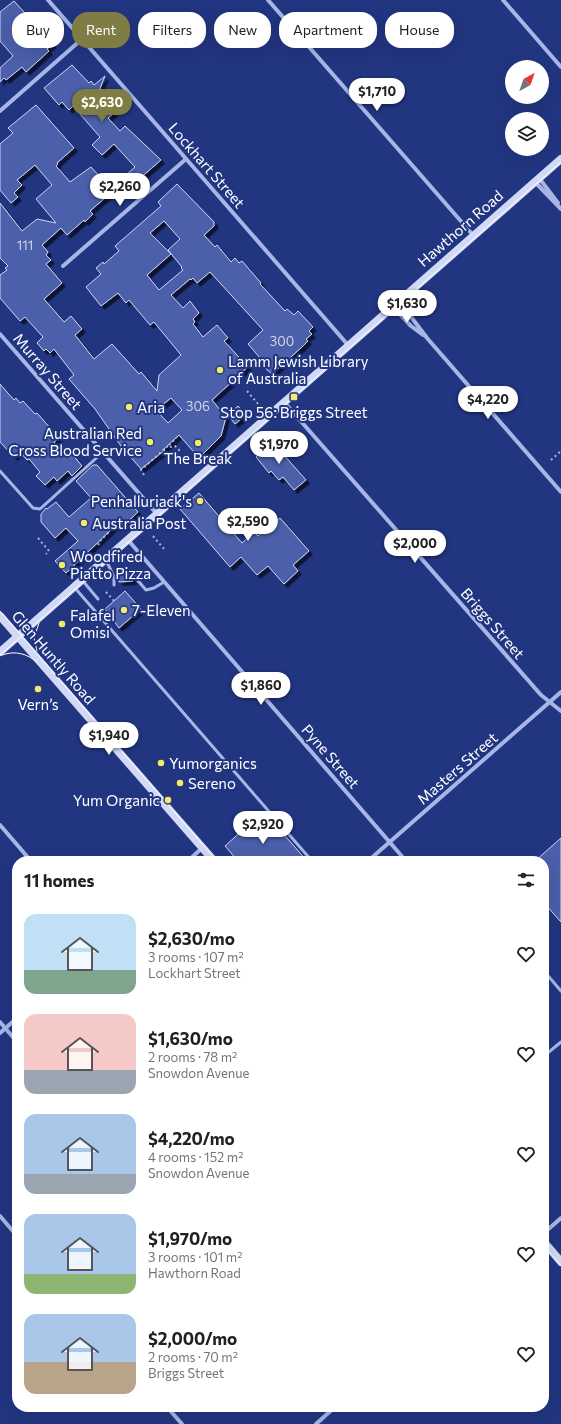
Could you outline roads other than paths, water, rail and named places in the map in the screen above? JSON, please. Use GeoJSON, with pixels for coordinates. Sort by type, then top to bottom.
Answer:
{"type":"FeatureCollection","features":[{"type":"Feature","properties":{"kind":"main road","name":"Hawthorn Road"},"geometry":{"type":"LineString","coordinates":[[0,652],[561,158]]}},
{"type":"Feature","properties":{"kind":"main road","name":"Glen Huntly Road"},"geometry":{"type":"LineString","coordinates":[[0,616],[202,848],[207,856]]}},
{"type":"Feature","properties":{"kind":"main road"},"geometry":{"type":"LineString","coordinates":[[549,1248],[561,1262]]}},
{"type":"Feature","properties":{"kind":"street","name":"Lockhart Street"},"geometry":{"type":"LineString","coordinates":[[48,0],[72,28]]}},
{"type":"Feature","properties":{"kind":"street"},"geometry":{"type":"LineString","coordinates":[[268,0],[473,235]]}},
{"type":"Feature","properties":{"kind":"street"},"geometry":{"type":"LineString","coordinates":[[503,0],[561,67]]}},
{"type":"Feature","properties":{"kind":"street"},"geometry":{"type":"LineString","coordinates":[[0,111],[72,48]]}},
{"type":"Feature","properties":{"kind":"street","name":"Lockhart Street"},"geometry":{"type":"LineString","coordinates":[[90,48],[348,346]]}},
{"type":"Feature","properties":{"kind":"street"},"geometry":{"type":"LineString","coordinates":[[64,266],[186,159]]}},
{"type":"Feature","properties":{"kind":"street"},"geometry":{"type":"LineString","coordinates":[[537,180],[561,208]]}},
{"type":"Feature","properties":{"kind":"street"},"geometry":{"type":"LineString","coordinates":[[396,304],[411,326],[427,338]]}},
{"type":"Feature","properties":{"kind":"street"},"geometry":{"type":"LineString","coordinates":[[396,304],[561,492]]}},
{"type":"Feature","properties":{"kind":"street","name":"Murray Street"},"geometry":{"type":"LineString","coordinates":[[0,334],[156,514]]}},
{"type":"Feature","properties":{"kind":"street","name":"Briggs Street"},"geometry":{"type":"LineString","coordinates":[[284,402],[533,687],[561,711]]}},
{"type":"Feature","properties":{"kind":"street","name":"Pyne Street"},"geometry":{"type":"LineString","coordinates":[[128,540],[402,856]]}},
{"type":"Feature","properties":{"kind":"street","name":"Masters Street"},"geometry":{"type":"LineString","coordinates":[[374,856],[561,692]]}},
{"type":"Feature","properties":{"kind":"street"},"geometry":{"type":"LineString","coordinates":[[0,825],[27,856]]}},
{"type":"Feature","properties":{"kind":"street"},"geometry":{"type":"LineString","coordinates":[[193,856],[202,848]]}},
{"type":"Feature","properties":{"kind":"street"},"geometry":{"type":"LineString","coordinates":[[0,1022],[12,1036]]}},
{"type":"Feature","properties":{"kind":"street"},"geometry":{"type":"LineString","coordinates":[[0,1033],[12,1022]]}},
{"type":"Feature","properties":{"kind":"street"},"geometry":{"type":"LineString","coordinates":[[0,1216],[12,1230]]}},
{"type":"Feature","properties":{"kind":"street"},"geometry":{"type":"LineString","coordinates":[[549,1229],[561,1218]]}},
{"type":"Feature","properties":{"kind":"street"},"geometry":{"type":"LineString","coordinates":[[171,1412],[182,1424]]}},
{"type":"Feature","properties":{"kind":"street"},"geometry":{"type":"LineString","coordinates":[[316,1424],[329,1412]]}},
{"type":"Feature","properties":{"kind":"lane"},"geometry":{"type":"LineString","coordinates":[[0,471],[33,508],[40,509],[103,452]]}},
{"type":"Feature","properties":{"kind":"lane"},"geometry":{"type":"LineString","coordinates":[[106,559],[114,577],[114,585]]}},
{"type":"Feature","properties":{"kind":"lane"},"geometry":{"type":"LineString","coordinates":[[114,577],[118,576]]}},
{"type":"Feature","properties":{"kind":"lane"},"geometry":{"type":"LineString","coordinates":[[133,576],[146,590],[154,588],[164,582]]}},
{"type":"Feature","properties":{"kind":"lane"},"geometry":{"type":"LineString","coordinates":[[82,580],[98,599]]}},
{"type":"Feature","properties":{"kind":"lane"},"geometry":{"type":"LineString","coordinates":[[74,587],[308,856]]}},
{"type":"Feature","properties":{"kind":"lane"},"geometry":{"type":"LineString","coordinates":[[549,978],[561,991]]}},
{"type":"Feature","properties":{"kind":"lane"},"geometry":{"type":"LineString","coordinates":[[549,1052],[561,1042]]}},
{"type":"Feature","properties":{"kind":"tram line"},"geometry":{"type":"LineString","coordinates":[[0,655],[561,162]]}},
{"type":"Feature","properties":{"kind":"tram line"},"geometry":{"type":"LineString","coordinates":[[0,611],[213,856]]}},
{"type":"Feature","properties":{"kind":"tram line"},"geometry":{"type":"LineString","coordinates":[[37,651],[34,638],[39,623]]}},
{"type":"Feature","properties":{"kind":"tram line"},"geometry":{"type":"LineString","coordinates":[[2,655],[17,653],[29,657],[37,662]]}},
{"type":"Feature","properties":{"kind":"tram line"},"geometry":{"type":"LineString","coordinates":[[549,1252],[561,1266]]}},
{"type":"Feature","properties":{"kind":"place","name":"Lamm Jewish Library of Australia"},"geometry":{"type":"Point","coordinates":[220,370]}},
{"type":"Feature","properties":{"kind":"place","name":"Stop 56: Briggs Street"},"geometry":{"type":"Point","coordinates":[294,397]}},
{"type":"Feature","properties":{"kind":"place","name":"Aria"},"geometry":{"type":"Point","coordinates":[129,407]}},
{"type":"Feature","properties":{"kind":"place","name":"Australian Red Cross Blood Service"},"geometry":{"type":"Point","coordinates":[150,442]}},
{"type":"Feature","properties":{"kind":"place","name":"The Break"},"geometry":{"type":"Point","coordinates":[198,443]}},
{"type":"Feature","properties":{"kind":"place","name":"Penhalluriack's"},"geometry":{"type":"Point","coordinates":[200,501]}},
{"type":"Feature","properties":{"kind":"place","name":"Australia Post"},"geometry":{"type":"Point","coordinates":[84,523]}},
{"type":"Feature","properties":{"kind":"place","name":"Woodfired Piatto Pizza"},"geometry":{"type":"Point","coordinates":[62,565]}},
{"type":"Feature","properties":{"kind":"place","name":"7-Eleven"},"geometry":{"type":"Point","coordinates":[124,610]}},
{"type":"Feature","properties":{"kind":"place","name":"Falafel Omisi"},"geometry":{"type":"Point","coordinates":[62,624]}},
{"type":"Feature","properties":{"kind":"place","name":"Vern’s"},"geometry":{"type":"Point","coordinates":[38,689]}},
{"type":"Feature","properties":{"kind":"place","name":"Yumorganics"},"geometry":{"type":"Point","coordinates":[161,763]}},
{"type":"Feature","properties":{"kind":"place","name":"Sereno"},"geometry":{"type":"Point","coordinates":[180,783]}},
{"type":"Feature","properties":{"kind":"place","name":"Yum Organic"},"geometry":{"type":"Point","coordinates":[168,800]}}]}
